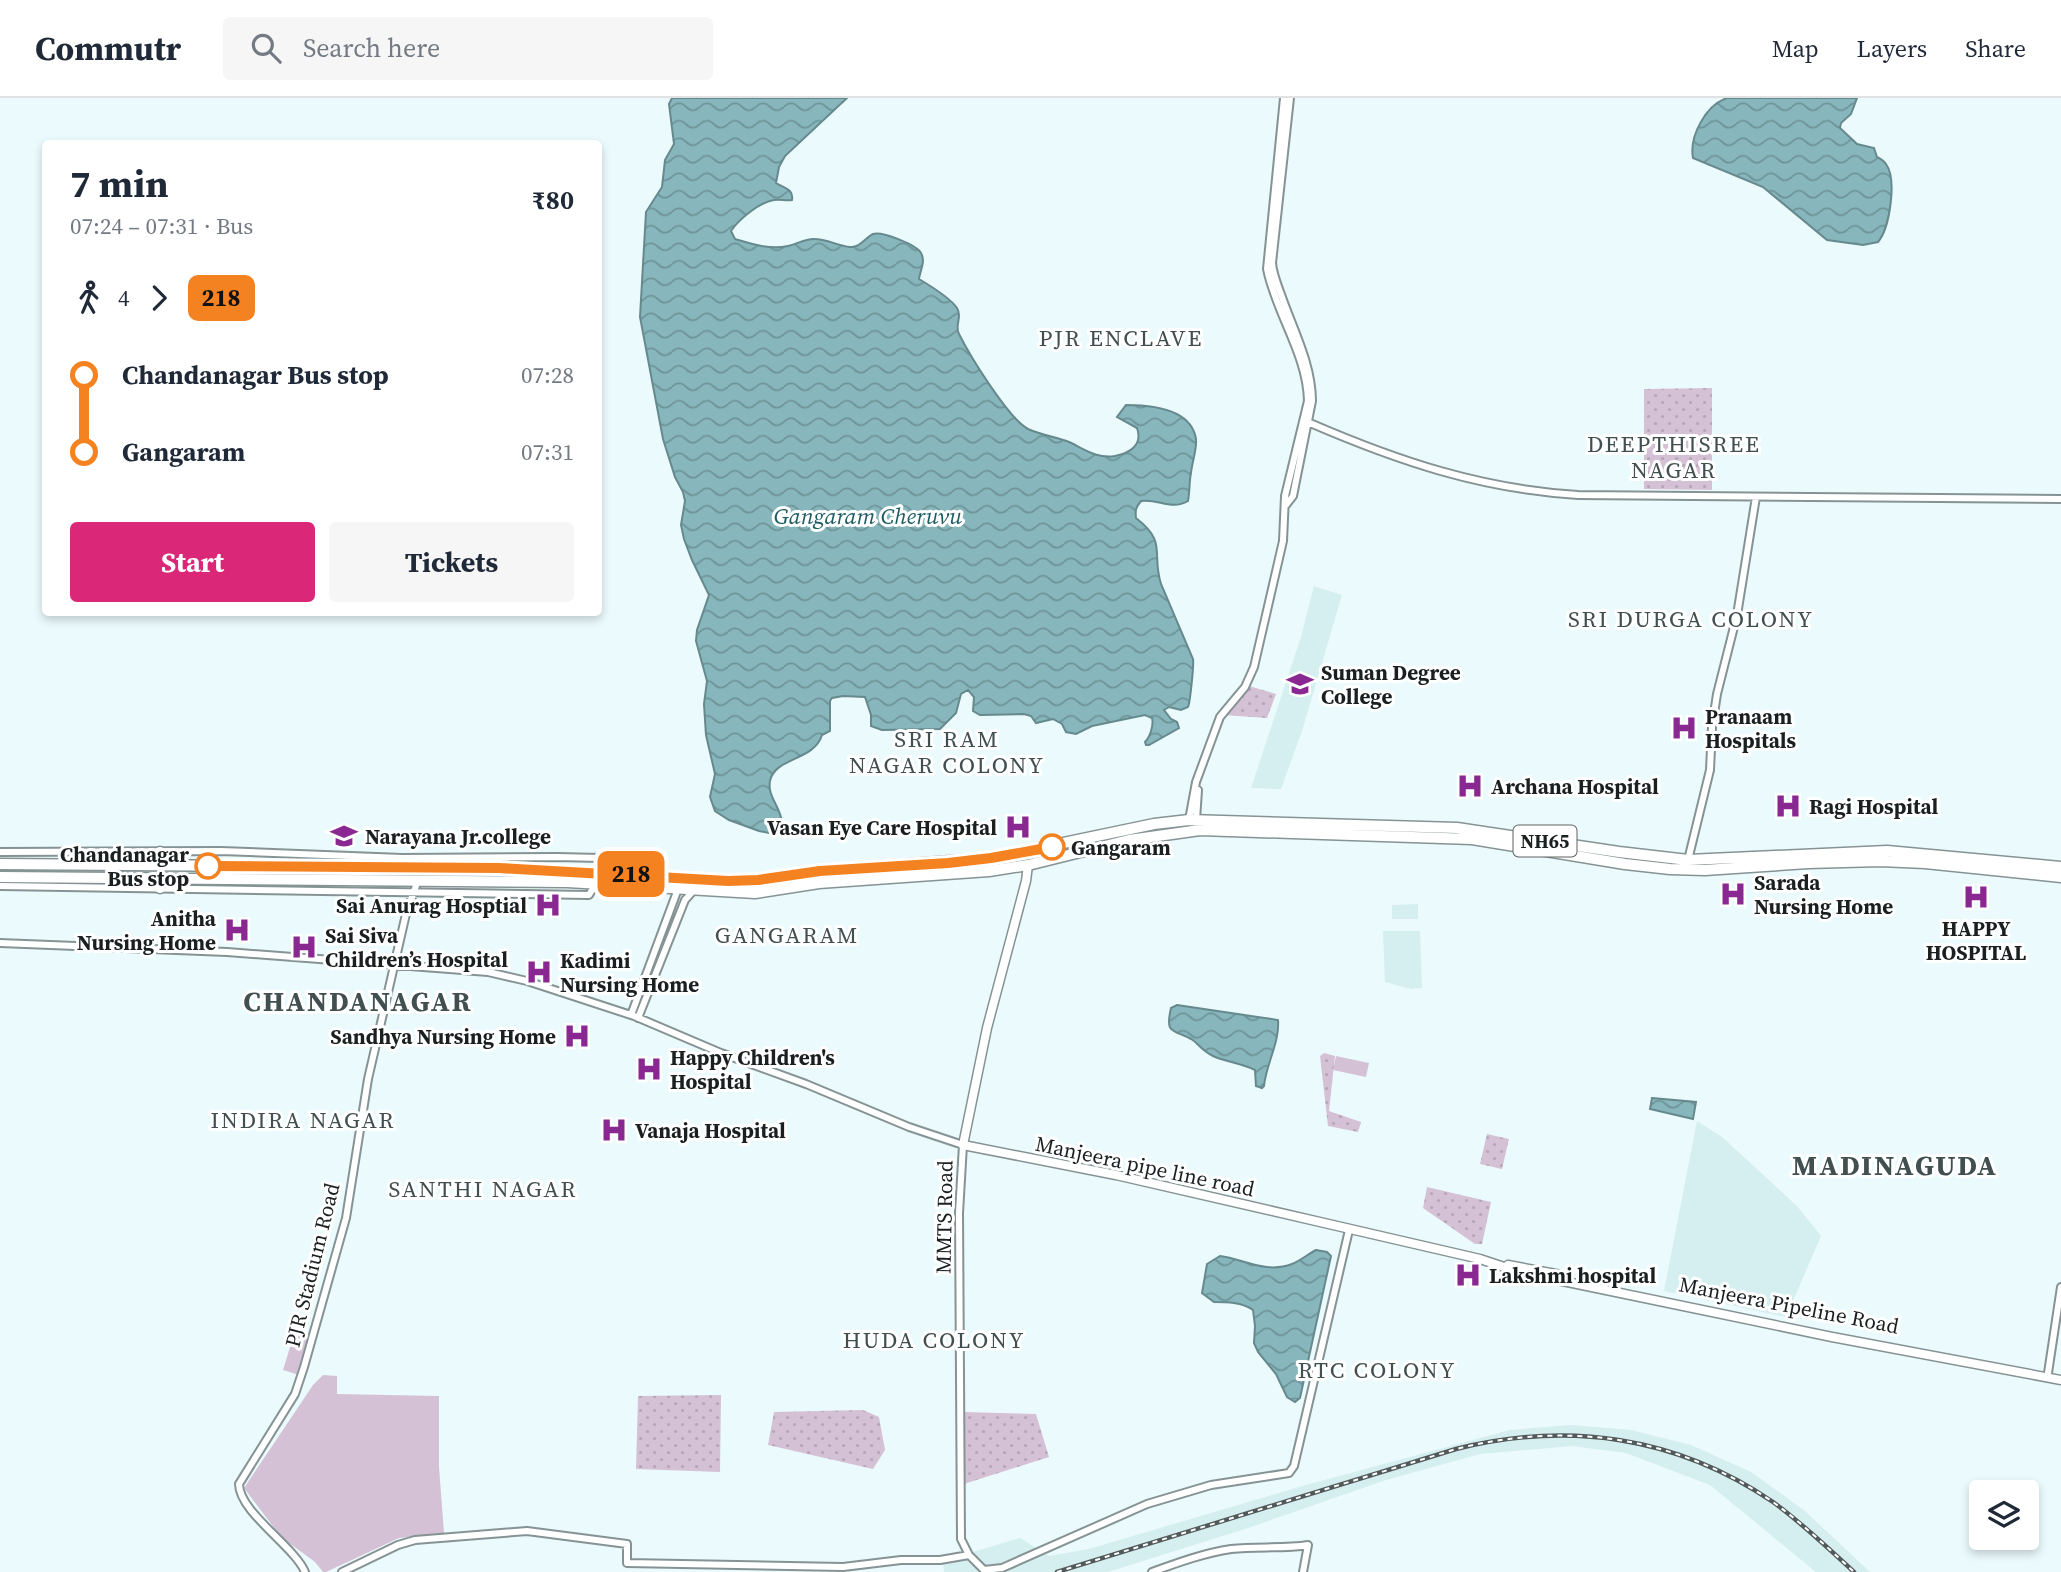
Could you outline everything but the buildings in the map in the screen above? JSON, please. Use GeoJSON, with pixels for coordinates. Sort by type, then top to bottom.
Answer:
{"type":"FeatureCollection","features":[{"type":"Feature","properties":{"kind":"highway","name":"NH65"},"geometry":{"type":"LineString","coordinates":[[0,877],[159,883],[171,878],[476,868],[559,876],[676,893],[694,890],[755,893],[819,883],[1025,866],[1111,839],[1192,820],[1448,827],[1689,870],[1880,861],[2061,877]]}},
{"type":"Feature","properties":{"kind":"highway","name":"NH65"},"geometry":{"type":"LineString","coordinates":[[0,864],[173,865],[337,873],[406,880],[643,875],[728,881],[758,880],[810,872],[948,863],[1111,839],[1200,830],[1472,839],[1605,855],[1688,860],[1887,851],[2061,867]]}},
{"type":"Feature","properties":{"kind":"highway"},"geometry":{"type":"LineString","coordinates":[[160,852],[173,865]]}},
{"type":"Feature","properties":{"kind":"main road","name":"MMTS Road"},"geometry":{"type":"LineString","coordinates":[[963,1145],[987,1028],[1026,881],[1025,866]]}},
{"type":"Feature","properties":{"kind":"main road","name":"Manjeera pipe line road"},"geometry":{"type":"LineString","coordinates":[[963,1145],[1116,1175],[1349,1230]]}},
{"type":"Feature","properties":{"kind":"main road","name":"Manjeera Pipeline Road"},"geometry":{"type":"LineString","coordinates":[[1349,1230],[1498,1264],[1520,1266],[1949,1357],[2061,1378]]}},
{"type":"Feature","properties":{"kind":"main road","name":"Manjeera Pipeline Road"},"geometry":{"type":"LineString","coordinates":[[1949,1357],[2048,1373],[2061,1378]]}},
{"type":"Feature","properties":{"kind":"street"},"geometry":{"type":"LineString","coordinates":[[1192,820],[1198,778],[1220,717],[1245,687],[1254,667],[1283,541],[1285,496],[1304,423],[1308,388],[1302,363],[1267,269],[1284,98]]}},
{"type":"Feature","properties":{"kind":"street"},"geometry":{"type":"LineString","coordinates":[[1285,507],[1293,496],[1310,423],[1312,388],[1304,355],[1284,304],[1272,263],[1290,98]]}},
{"type":"Feature","properties":{"kind":"street"},"geometry":{"type":"LineString","coordinates":[[1310,423],[1354,442],[1464,479],[1515,489],[1578,495],[2061,499]]}},
{"type":"Feature","properties":{"kind":"street"},"geometry":{"type":"LineString","coordinates":[[1688,860],[1709,778],[1717,694],[1737,615],[1756,496]]}},
{"type":"Feature","properties":{"kind":"street"},"geometry":{"type":"LineString","coordinates":[[0,852],[221,851],[390,858],[557,856],[643,859],[643,875]]}},
{"type":"Feature","properties":{"kind":"street"},"geometry":{"type":"LineString","coordinates":[[406,880],[410,892]]}},
{"type":"Feature","properties":{"kind":"street"},"geometry":{"type":"LineString","coordinates":[[410,892],[418,880]]}},
{"type":"Feature","properties":{"kind":"street"},"geometry":{"type":"LineString","coordinates":[[0,886],[159,883],[589,895],[596,883]]}},
{"type":"Feature","properties":{"kind":"street"},"geometry":{"type":"LineString","coordinates":[[634,1017],[685,900],[694,890]]}},
{"type":"Feature","properties":{"kind":"street","name":"PJR Stadium Road"},"geometry":{"type":"LineString","coordinates":[[304,1572],[299,1560],[269,1532],[238,1489],[243,1476],[295,1394],[304,1367],[346,1218],[368,1079],[410,892]]}},
{"type":"Feature","properties":{"kind":"street"},"geometry":{"type":"LineString","coordinates":[[634,1017],[676,893],[685,900]]}},
{"type":"Feature","properties":{"kind":"street"},"geometry":{"type":"LineString","coordinates":[[0,943],[227,951],[488,972],[527,981],[634,1017],[909,1127],[963,1145]]}},
{"type":"Feature","properties":{"kind":"street"},"geometry":{"type":"LineString","coordinates":[[653,958],[660,961]]}},
{"type":"Feature","properties":{"kind":"street","name":"MMTS Road"},"geometry":{"type":"LineString","coordinates":[[963,1145],[959,1213],[961,1539],[969,1555]]}},
{"type":"Feature","properties":{"kind":"street"},"geometry":{"type":"LineString","coordinates":[[342,1572],[398,1545],[415,1540],[527,1531],[627,1544],[627,1563],[844,1567],[881,1561],[940,1560],[969,1555],[984,1570],[1002,1568],[1171,1495],[1220,1483],[1289,1473],[1294,1466],[1349,1230]]}},
{"type":"Feature","properties":{"kind":"street"},"geometry":{"type":"LineString","coordinates":[[2048,1373],[2061,1287]]}},
{"type":"Feature","properties":{"kind":"street"},"geometry":{"type":"LineString","coordinates":[[1152,1572],[1184,1560],[1233,1549],[1275,1549],[1308,1545],[1303,1572]]}},
{"type":"Feature","properties":{"kind":"shaded area"},"geometry":{"type":"Polygon","coordinates":[[[1712,388],[1712,490],[1644,489],[1644,389],[1712,388]]]}},
{"type":"Feature","properties":{"kind":"shaded area","name":"Suman Degree College"},"geometry":{"type":"Polygon","coordinates":[[[1314,586],[1342,595],[1302,731],[1281,789],[1251,788],[1301,637],[1314,586]]]}},
{"type":"Feature","properties":{"kind":"shaded area"},"geometry":{"type":"Polygon","coordinates":[[[1249,686],[1276,694],[1267,718],[1223,715],[1249,686]]]}},
{"type":"Feature","properties":{"kind":"shaded area"},"geometry":{"type":"Polygon","coordinates":[[[1418,904],[1418,919],[1392,919],[1392,905],[1418,904]]]}},
{"type":"Feature","properties":{"kind":"shaded area"},"geometry":{"type":"Polygon","coordinates":[[[1383,931],[1420,931],[1422,988],[1411,989],[1385,982],[1383,931]]]}},
{"type":"Feature","properties":{"kind":"shaded area"},"geometry":{"type":"Polygon","coordinates":[[[1324,1053],[1335,1056],[1329,1111],[1361,1122],[1358,1132],[1328,1126],[1320,1056],[1324,1053]]]}},
{"type":"Feature","properties":{"kind":"shaded area"},"geometry":{"type":"Polygon","coordinates":[[[1336,1056],[1369,1063],[1366,1077],[1333,1070],[1336,1056]]]}},
{"type":"Feature","properties":{"kind":"shaded area"},"geometry":{"type":"Polygon","coordinates":[[[1697,1121],[1722,1137],[1797,1206],[1821,1236],[1786,1317],[1664,1291],[1697,1121]]]}},
{"type":"Feature","properties":{"kind":"shaded area"},"geometry":{"type":"Polygon","coordinates":[[[1487,1134],[1509,1139],[1502,1169],[1480,1164],[1487,1134]]]}},
{"type":"Feature","properties":{"kind":"shaded area"},"geometry":{"type":"Polygon","coordinates":[[[1427,1187],[1491,1202],[1482,1244],[1475,1244],[1423,1208],[1427,1187]]]}},
{"type":"Feature","properties":{"kind":"shaded area"},"geometry":{"type":"Polygon","coordinates":[[[295,1331],[310,1335],[299,1375],[283,1370],[295,1331]]]}},
{"type":"Feature","properties":{"kind":"shaded area"},"geometry":{"type":"Polygon","coordinates":[[[323,1375],[337,1376],[337,1394],[439,1396],[439,1467],[444,1533],[399,1538],[326,1572],[281,1537],[244,1488],[313,1385],[323,1375]]]}},
{"type":"Feature","properties":{"kind":"shaded area"},"geometry":{"type":"Polygon","coordinates":[[[721,1395],[720,1472],[636,1469],[638,1396],[721,1395]]]}},
{"type":"Feature","properties":{"kind":"shaded area"},"geometry":{"type":"Polygon","coordinates":[[[863,1410],[879,1417],[885,1450],[873,1469],[768,1445],[774,1412],[863,1410]]]}},
{"type":"Feature","properties":{"kind":"shaded area"},"geometry":{"type":"Polygon","coordinates":[[[964,1412],[1036,1414],[1049,1457],[964,1484],[964,1412]]]}},
{"type":"Feature","properties":{"kind":"shaded area"},"geometry":{"type":"Polygon","coordinates":[[[1571,1425],[1631,1430],[1691,1445],[1751,1472],[1805,1511],[1870,1572],[1816,1572],[1710,1485],[1626,1453],[1572,1446],[1480,1454],[1386,1480],[1248,1528],[1108,1572],[944,1572],[943,1561],[1020,1538],[1049,1556],[1089,1549],[1306,1485],[1510,1430],[1571,1425]]]}},
{"type":"Feature","properties":{"kind":"water","name":"Gangaram Cheruvu"},"geometry":{"type":"Polygon","coordinates":[[[672,98],[847,98],[785,156],[779,167],[776,183],[790,191],[792,200],[768,201],[744,216],[731,231],[735,239],[768,247],[788,246],[814,239],[854,247],[877,234],[913,246],[922,256],[919,279],[945,296],[957,308],[957,327],[964,344],[1000,400],[1028,429],[1108,457],[1120,455],[1137,444],[1137,428],[1117,417],[1126,405],[1168,410],[1186,421],[1193,429],[1196,443],[1188,501],[1170,505],[1141,501],[1136,513],[1136,518],[1152,534],[1155,541],[1161,584],[1193,659],[1188,707],[1181,710],[1169,707],[1164,710],[1177,722],[1179,728],[1149,745],[1145,742],[1151,731],[1152,718],[1145,715],[1092,726],[1076,734],[1066,732],[1062,724],[1053,719],[1036,723],[1031,716],[1024,714],[980,715],[973,711],[974,697],[968,690],[961,694],[956,713],[940,729],[882,730],[871,726],[871,715],[865,697],[843,696],[830,701],[830,731],[822,735],[811,750],[773,773],[770,791],[782,822],[776,830],[769,833],[759,831],[729,820],[715,811],[710,797],[715,774],[706,735],[704,704],[707,681],[696,641],[709,595],[684,539],[681,525],[685,501],[663,439],[640,317],[646,212],[662,187],[665,160],[674,144],[669,104],[672,98]]]}},
{"type":"Feature","properties":{"kind":"water"},"geometry":{"type":"Polygon","coordinates":[[[1727,98],[1857,98],[1851,114],[1841,123],[1840,128],[1857,144],[1874,148],[1877,157],[1886,164],[1891,181],[1889,215],[1878,242],[1863,245],[1827,240],[1763,187],[1693,158],[1696,131],[1701,122],[1712,107],[1727,98]]]}},
{"type":"Feature","properties":{"kind":"water"},"geometry":{"type":"Polygon","coordinates":[[[1177,1005],[1278,1020],[1277,1037],[1264,1086],[1256,1086],[1255,1070],[1213,1056],[1191,1039],[1172,1030],[1169,1022],[1171,1008],[1177,1005]]]}},
{"type":"Feature","properties":{"kind":"water"},"geometry":{"type":"Polygon","coordinates":[[[1652,1098],[1696,1102],[1693,1119],[1650,1109],[1652,1098]]]}},
{"type":"Feature","properties":{"kind":"water"},"geometry":{"type":"Polygon","coordinates":[[[1316,1250],[1327,1252],[1331,1256],[1300,1398],[1295,1402],[1287,1397],[1276,1374],[1258,1352],[1254,1343],[1253,1310],[1239,1304],[1214,1302],[1202,1293],[1207,1264],[1220,1256],[1264,1267],[1282,1267],[1316,1250]]]}},
{"type":"Feature","properties":{"kind":"railway"},"geometry":{"type":"LineString","coordinates":[[1057,1572],[1456,1449],[1539,1436],[1620,1440],[1660,1449],[1698,1462],[1773,1502],[1854,1572]]}},
{"type":"Feature","properties":{"kind":"bus line","name":"218"},"geometry":{"type":"LineString","coordinates":[[208,866],[499,868],[728,881],[780,878],[820,871],[948,863],[1052,847]]}},
{"type":"Feature","properties":{"kind":"place","name":"Suman Degree College"},"geometry":{"type":"Point","coordinates":[1300,684]}},
{"type":"Feature","properties":{"kind":"place","name":"Pranaam Hospitals"},"geometry":{"type":"Point","coordinates":[1684,728]}},
{"type":"Feature","properties":{"kind":"place","name":"Archana Hospital"},"geometry":{"type":"Point","coordinates":[1470,786]}},
{"type":"Feature","properties":{"kind":"place","name":"Ragi Hospital"},"geometry":{"type":"Point","coordinates":[1788,806]}},
{"type":"Feature","properties":{"kind":"place","name":"Vasan Eye Care Hospital"},"geometry":{"type":"Point","coordinates":[1018,827]}},
{"type":"Feature","properties":{"kind":"place","name":"Narayana Jr.college"},"geometry":{"type":"Point","coordinates":[344,836]}},
{"type":"Feature","properties":{"kind":"place","name":"Gangaram"},"geometry":{"type":"Point","coordinates":[1052,847]}},
{"type":"Feature","properties":{"kind":"place","name":"Chandanagar Bus stop"},"geometry":{"type":"Point","coordinates":[208,866]}},
{"type":"Feature","properties":{"kind":"place","name":"Sarada Nursing Home"},"geometry":{"type":"Point","coordinates":[1733,894]}},
{"type":"Feature","properties":{"kind":"place","name":"HAPPY HOSPITAL"},"geometry":{"type":"Point","coordinates":[1976,897]}},
{"type":"Feature","properties":{"kind":"place","name":"Sai Anurag Hosptial"},"geometry":{"type":"Point","coordinates":[548,905]}},
{"type":"Feature","properties":{"kind":"place","name":"Anitha Nursing Home"},"geometry":{"type":"Point","coordinates":[237,930]}},
{"type":"Feature","properties":{"kind":"place","name":"Sai Siva Children’s Hospital"},"geometry":{"type":"Point","coordinates":[304,947]}},
{"type":"Feature","properties":{"kind":"place","name":"Kadimi Nursing Home"},"geometry":{"type":"Point","coordinates":[539,972]}},
{"type":"Feature","properties":{"kind":"place","name":"Sandhya Nursing Home"},"geometry":{"type":"Point","coordinates":[577,1036]}},
{"type":"Feature","properties":{"kind":"place","name":"Happy Children's Hospital"},"geometry":{"type":"Point","coordinates":[649,1069]}},
{"type":"Feature","properties":{"kind":"place","name":"Vanaja Hospital"},"geometry":{"type":"Point","coordinates":[614,1130]}},
{"type":"Feature","properties":{"kind":"place","name":"Lakshmi hospital"},"geometry":{"type":"Point","coordinates":[1468,1275]}},
{"type":"Feature","properties":{"kind":"district","name":"PJR ENCLAVE"},"geometry":{"type":"Point","coordinates":[1121,338]}},
{"type":"Feature","properties":{"kind":"district","name":"DEEPTHISREE NAGAR"},"geometry":{"type":"Point","coordinates":[1674,457]}},
{"type":"Feature","properties":{"kind":"district","name":"SRI DURGA COLONY"},"geometry":{"type":"Point","coordinates":[1691,619]}},
{"type":"Feature","properties":{"kind":"district","name":"SRI RAM NAGAR COLONY"},"geometry":{"type":"Point","coordinates":[947,752]}},
{"type":"Feature","properties":{"kind":"district","name":"GANGARAM"},"geometry":{"type":"Point","coordinates":[787,935]}},
{"type":"Feature","properties":{"kind":"district","name":"CHANDANAGAR"},"geometry":{"type":"Point","coordinates":[358,1001]}},
{"type":"Feature","properties":{"kind":"district","name":"INDIRA NAGAR"},"geometry":{"type":"Point","coordinates":[303,1120]}},
{"type":"Feature","properties":{"kind":"district","name":"MADINAGUDA"},"geometry":{"type":"Point","coordinates":[1895,1165]}},
{"type":"Feature","properties":{"kind":"district","name":"SANTHI NAGAR"},"geometry":{"type":"Point","coordinates":[483,1189]}},
{"type":"Feature","properties":{"kind":"district","name":"HUDA COLONY"},"geometry":{"type":"Point","coordinates":[934,1340]}},
{"type":"Feature","properties":{"kind":"district","name":"RTC COLONY"},"geometry":{"type":"Point","coordinates":[1377,1370]}}]}
